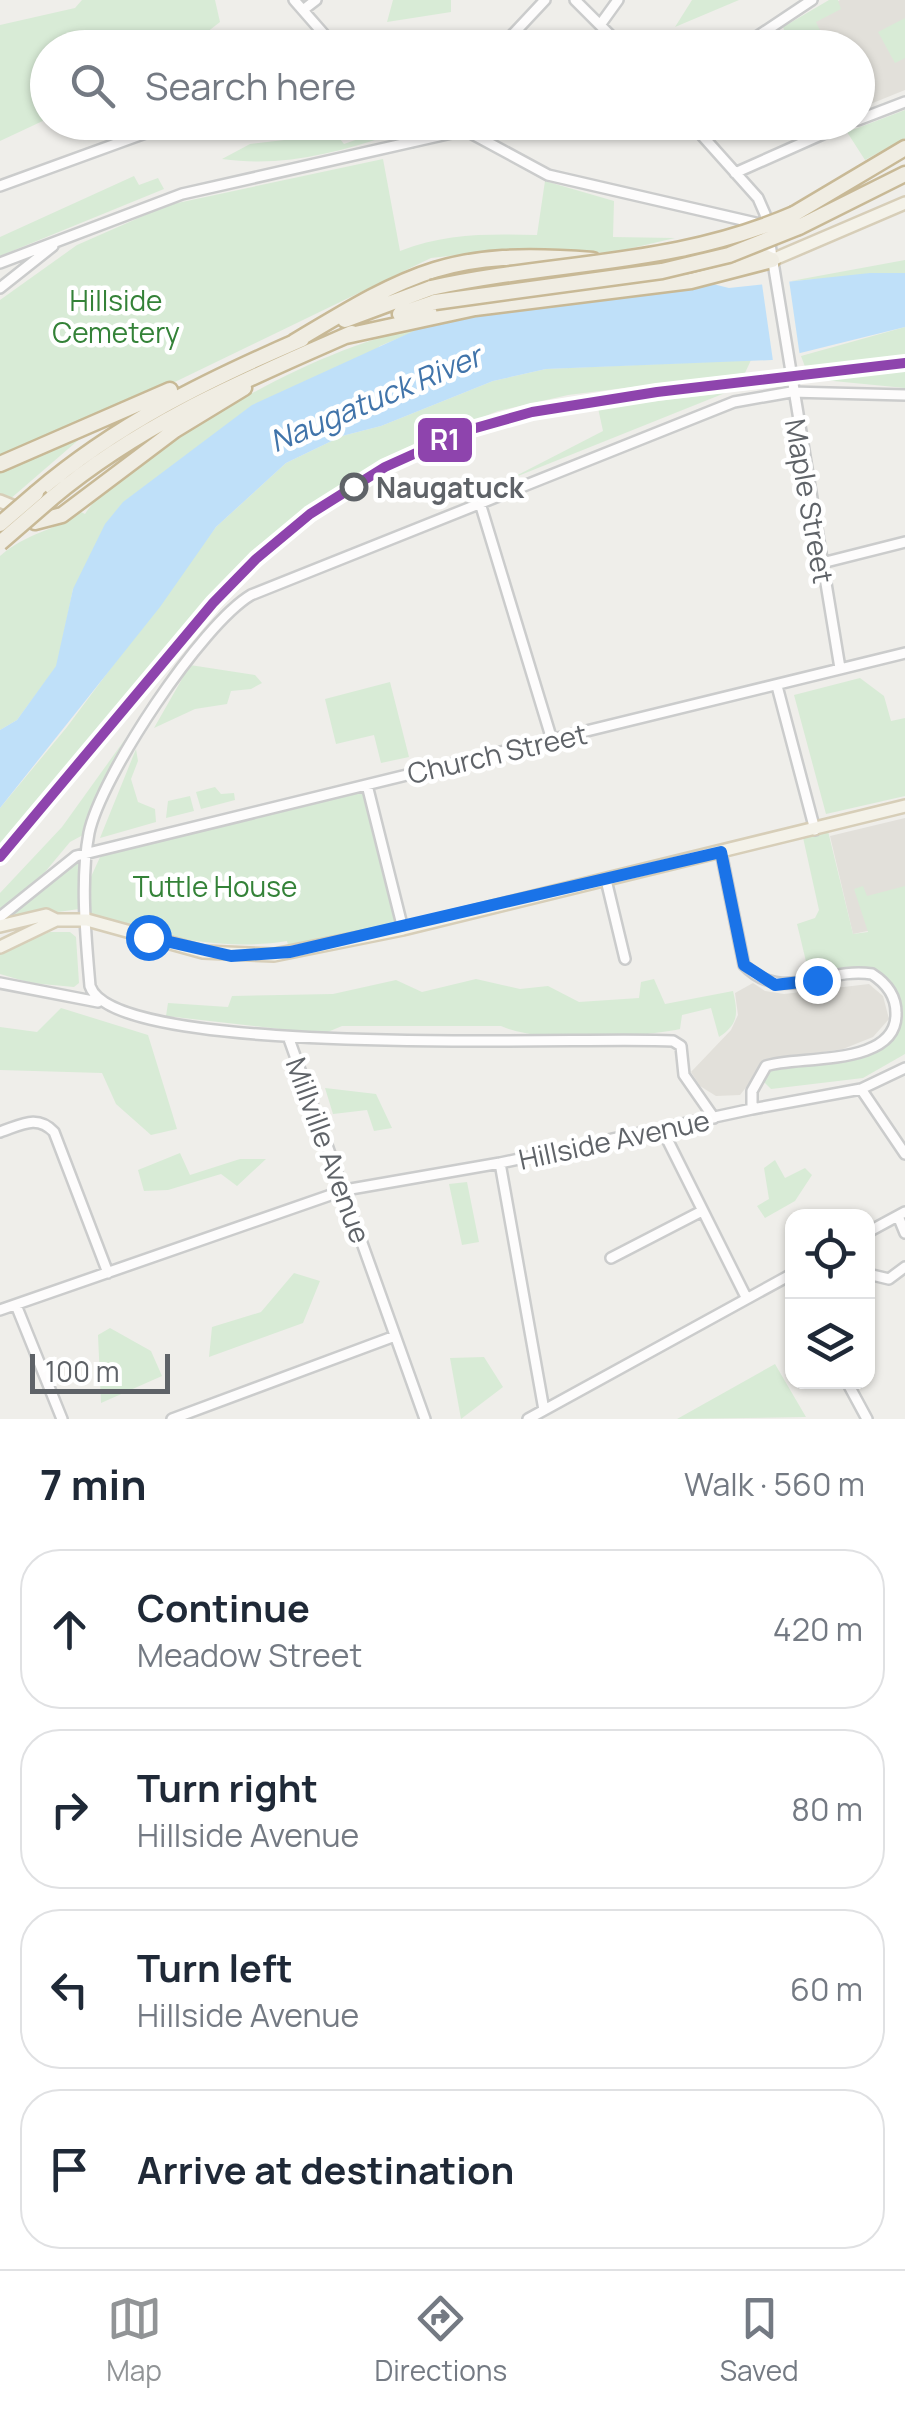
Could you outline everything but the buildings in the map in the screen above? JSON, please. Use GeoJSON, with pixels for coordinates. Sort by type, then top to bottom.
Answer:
{"type":"FeatureCollection","features":[{"type":"Feature","properties":{"kind":"highway"},"geometry":{"type":"LineString","coordinates":[[797,221],[905,148]]}},
{"type":"Feature","properties":{"kind":"highway"},"geometry":{"type":"LineString","coordinates":[[797,221],[905,158]]}},
{"type":"Feature","properties":{"kind":"highway"},"geometry":{"type":"LineString","coordinates":[[294,342],[435,301],[664,256],[797,221],[905,174]]}},
{"type":"Feature","properties":{"kind":"highway"},"geometry":{"type":"LineString","coordinates":[[0,524],[124,426],[294,342],[402,280],[472,258],[521,256],[650,263],[753,254],[772,260]]}},
{"type":"Feature","properties":{"kind":"highway"},"geometry":{"type":"LineString","coordinates":[[0,543],[103,456],[160,420],[346,336],[435,301],[718,276],[772,260]]}},
{"type":"Feature","properties":{"kind":"highway"},"geometry":{"type":"LineString","coordinates":[[35,522],[62,514],[175,430],[284,363]]}},
{"type":"Feature","properties":{"kind":"highway"},"geometry":{"type":"LineString","coordinates":[[0,464],[166,391],[246,364]]}},
{"type":"Feature","properties":{"kind":"main road"},"geometry":{"type":"LineString","coordinates":[[772,260],[905,203]]}},
{"type":"Feature","properties":{"kind":"main road"},"geometry":{"type":"LineString","coordinates":[[0,502],[27,512],[35,522]]}},
{"type":"Feature","properties":{"kind":"main road"},"geometry":{"type":"LineString","coordinates":[[0,512],[35,522]]}},
{"type":"Feature","properties":{"kind":"main road"},"geometry":{"type":"LineString","coordinates":[[0,947],[56,920],[87,920],[186,948],[246,957],[293,952],[403,929],[905,806]]}},
{"type":"Feature","properties":{"kind":"main road"},"geometry":{"type":"LineString","coordinates":[[0,926],[46,915],[56,920]]}},
{"type":"Feature","properties":{"kind":"street"},"geometry":{"type":"LineString","coordinates":[[294,0],[319,30]]}},
{"type":"Feature","properties":{"kind":"street"},"geometry":{"type":"LineString","coordinates":[[303,10],[316,0]]}},
{"type":"Feature","properties":{"kind":"street"},"geometry":{"type":"LineString","coordinates":[[517,30],[545,0]]}},
{"type":"Feature","properties":{"kind":"street"},"geometry":{"type":"LineString","coordinates":[[575,0],[605,30]]}},
{"type":"Feature","properties":{"kind":"street"},"geometry":{"type":"LineString","coordinates":[[600,25],[618,0]]}},
{"type":"Feature","properties":{"kind":"street"},"geometry":{"type":"LineString","coordinates":[[767,30],[812,0]]}},
{"type":"Feature","properties":{"kind":"street"},"geometry":{"type":"LineString","coordinates":[[875,113],[905,102]]}},
{"type":"Feature","properties":{"kind":"street"},"geometry":{"type":"LineString","coordinates":[[0,186],[126,140]]}},
{"type":"Feature","properties":{"kind":"street"},"geometry":{"type":"LineString","coordinates":[[0,263],[182,194],[419,140]]}},
{"type":"Feature","properties":{"kind":"street"},"geometry":{"type":"LineString","coordinates":[[489,140],[548,174],[767,224]]}},
{"type":"Feature","properties":{"kind":"street","name":"Maple Street"},"geometry":{"type":"LineString","coordinates":[[706,140],[760,201],[767,224],[791,392],[840,668]]}},
{"type":"Feature","properties":{"kind":"street"},"geometry":{"type":"LineString","coordinates":[[736,173],[810,140]]}},
{"type":"Feature","properties":{"kind":"street"},"geometry":{"type":"LineString","coordinates":[[0,288],[62,239]]}},
{"type":"Feature","properties":{"kind":"street"},"geometry":{"type":"LineString","coordinates":[[98,1002],[90,986],[87,920],[91,828],[149,715],[230,608],[251,595],[714,408],[791,392],[905,395]]}},
{"type":"Feature","properties":{"kind":"street"},"geometry":{"type":"LineString","coordinates":[[480,503],[552,740]]}},
{"type":"Feature","properties":{"kind":"street"},"geometry":{"type":"LineString","coordinates":[[822,563],[905,542]]}},
{"type":"Feature","properties":{"kind":"street","name":"Church Street"},"geometry":{"type":"LineString","coordinates":[[0,917],[64,861],[88,852],[905,653]]}},
{"type":"Feature","properties":{"kind":"street"},"geometry":{"type":"LineString","coordinates":[[777,686],[815,830]]}},
{"type":"Feature","properties":{"kind":"street"},"geometry":{"type":"LineString","coordinates":[[367,785],[403,929]]}},
{"type":"Feature","properties":{"kind":"street"},"geometry":{"type":"LineString","coordinates":[[721,852],[738,949],[754,975],[783,986],[872,974],[889,989],[896,1012],[889,1033],[867,1049],[837,1059],[766,1066],[752,1090],[752,1109]]}},
{"type":"Feature","properties":{"kind":"street"},"geometry":{"type":"LineString","coordinates":[[606,880],[625,959]]}},
{"type":"Feature","properties":{"kind":"street","name":"Millville Avenue"},"geometry":{"type":"LineString","coordinates":[[0,983],[98,1002],[111,1010],[153,1020],[289,1039],[424,1419]]}},
{"type":"Feature","properties":{"kind":"street"},"geometry":{"type":"LineString","coordinates":[[289,1039],[673,1041],[681,1046],[684,1074],[714,1118]]}},
{"type":"Feature","properties":{"kind":"street","name":"Hillside Avenue"},"geometry":{"type":"LineString","coordinates":[[0,1310],[345,1190],[500,1163],[861,1089],[905,1068]]}},
{"type":"Feature","properties":{"kind":"street"},"geometry":{"type":"LineString","coordinates":[[861,1089],[905,1154]]}},
{"type":"Feature","properties":{"kind":"street"},"geometry":{"type":"LineString","coordinates":[[0,1132],[33,1120],[45,1123],[54,1132],[108,1274]]}},
{"type":"Feature","properties":{"kind":"street"},"geometry":{"type":"LineString","coordinates":[[662,1129],[746,1297]]}},
{"type":"Feature","properties":{"kind":"street"},"geometry":{"type":"LineString","coordinates":[[500,1163],[544,1410]]}},
{"type":"Feature","properties":{"kind":"street"},"geometry":{"type":"LineString","coordinates":[[610,1258],[702,1211]]}},
{"type":"Feature","properties":{"kind":"street"},"geometry":{"type":"LineString","coordinates":[[875,1228],[901,1214],[905,1233]]}},
{"type":"Feature","properties":{"kind":"street"},"geometry":{"type":"LineString","coordinates":[[875,1276],[889,1279],[905,1268]]}},
{"type":"Feature","properties":{"kind":"street"},"geometry":{"type":"LineString","coordinates":[[528,1419],[746,1297],[785,1281]]}},
{"type":"Feature","properties":{"kind":"street"},"geometry":{"type":"LineString","coordinates":[[16,1305],[62,1419]]}},
{"type":"Feature","properties":{"kind":"street"},"geometry":{"type":"LineString","coordinates":[[172,1419],[396,1336]]}},
{"type":"Feature","properties":{"kind":"street"},"geometry":{"type":"LineString","coordinates":[[850,1389],[867,1419]]}},
{"type":"Feature","properties":{"kind":"shaded area"},"geometry":{"type":"Polygon","coordinates":[[[840,0],[905,0],[905,90],[875,102],[875,30],[808,30],[803,20],[840,0]]]}},
{"type":"Feature","properties":{"kind":"shaded area"},"geometry":{"type":"Polygon","coordinates":[[[905,818],[905,899],[887,927],[853,934],[830,836],[905,818]]]}},
{"type":"Feature","properties":{"kind":"shaded area"},"geometry":{"type":"Polygon","coordinates":[[[753,983],[765,991],[784,994],[869,984],[883,996],[889,1019],[873,1037],[843,1049],[768,1060],[740,1095],[716,1096],[700,1086],[691,1072],[731,1030],[738,1015],[735,993],[753,983]]]}},
{"type":"Feature","properties":{"kind":"green space"},"geometry":{"type":"Polygon","coordinates":[[[82,0],[215,0],[220,22],[210,30],[30,30],[30,127],[0,141],[0,25],[75,8],[82,0]]]}},
{"type":"Feature","properties":{"kind":"green space"},"geometry":{"type":"Polygon","coordinates":[[[393,0],[451,0],[451,12],[387,22],[393,0]]]}},
{"type":"Feature","properties":{"kind":"green space"},"geometry":{"type":"Polygon","coordinates":[[[692,0],[739,0],[675,27],[692,0]]]}},
{"type":"Feature","properties":{"kind":"green space"},"geometry":{"type":"Polygon","coordinates":[[[829,0],[838,0],[841,9],[816,22],[820,30],[783,27],[829,0]]]}},
{"type":"Feature","properties":{"kind":"green space"},"geometry":{"type":"Polygon","coordinates":[[[905,18],[905,58],[895,63],[878,32],[905,18]]]}},
{"type":"Feature","properties":{"kind":"green space"},"geometry":{"type":"Polygon","coordinates":[[[905,110],[905,138],[865,160],[852,140],[875,140],[875,121],[905,110]]]}},
{"type":"Feature","properties":{"kind":"green space"},"geometry":{"type":"Polygon","coordinates":[[[341,140],[344,144],[374,140],[307,157],[265,161],[222,159],[250,144],[341,140]]]}},
{"type":"Feature","properties":{"kind":"green space","name":"Hillside Cemetery"},"geometry":{"type":"Polygon","coordinates":[[[383,159],[400,251],[451,238],[537,235],[545,181],[614,201],[613,237],[675,238],[611,253],[511,249],[431,258],[179,380],[37,445],[0,456],[0,300],[77,245],[168,205],[383,159]]]}},
{"type":"Feature","properties":{"kind":"green space"},"geometry":{"type":"Polygon","coordinates":[[[134,176],[139,185],[158,178],[164,189],[0,256],[0,237],[134,176]]]}},
{"type":"Feature","properties":{"kind":"green space"},"geometry":{"type":"Polygon","coordinates":[[[905,260],[905,273],[791,281],[905,260]]]}},
{"type":"Feature","properties":{"kind":"green space"},"geometry":{"type":"Polygon","coordinates":[[[435,323],[380,346],[73,589],[57,666],[17,720],[0,730],[0,556],[30,537],[81,512],[85,514],[115,483],[170,444],[278,379],[356,346],[435,323]]]}},
{"type":"Feature","properties":{"kind":"green space"},"geometry":{"type":"Polygon","coordinates":[[[905,327],[905,358],[807,372],[801,356],[905,327]]]}},
{"type":"Feature","properties":{"kind":"green space"},"geometry":{"type":"Polygon","coordinates":[[[751,360],[745,373],[568,395],[498,411],[427,439],[326,496],[256,547],[177,634],[0,845],[0,808],[67,727],[216,527],[286,463],[342,436],[381,426],[493,381],[546,369],[751,360]]]}},
{"type":"Feature","properties":{"kind":"green space"},"geometry":{"type":"Polygon","coordinates":[[[905,369],[905,388],[813,379],[905,369]]]}},
{"type":"Feature","properties":{"kind":"green space"},"geometry":{"type":"Polygon","coordinates":[[[725,393],[508,480],[603,431],[598,408],[725,393]]]}},
{"type":"Feature","properties":{"kind":"green space"},"geometry":{"type":"Polygon","coordinates":[[[90,430],[9,500],[0,497],[0,468],[90,430]]]}},
{"type":"Feature","properties":{"kind":"green space"},"geometry":{"type":"Polygon","coordinates":[[[190,665],[255,675],[262,683],[251,689],[231,691],[227,704],[195,709],[154,728],[190,665]]]}},
{"type":"Feature","properties":{"kind":"green space"},"geometry":{"type":"Polygon","coordinates":[[[860,678],[884,696],[891,721],[905,718],[905,796],[826,814],[794,695],[860,678]]]}},
{"type":"Feature","properties":{"kind":"green space"},"geometry":{"type":"Polygon","coordinates":[[[390,682],[409,757],[381,763],[374,735],[336,744],[325,699],[390,682]]]}},
{"type":"Feature","properties":{"kind":"green space"},"geometry":{"type":"Polygon","coordinates":[[[131,731],[83,835],[70,842],[45,872],[0,911],[0,893],[62,827],[131,731]]]}},
{"type":"Feature","properties":{"kind":"green space"},"geometry":{"type":"Polygon","coordinates":[[[136,749],[138,761],[131,779],[138,802],[155,809],[156,822],[100,838],[136,749]]]}},
{"type":"Feature","properties":{"kind":"green space","name":"Tuttle House"},"geometry":{"type":"Polygon","coordinates":[[[367,784],[403,929],[290,952],[287,941],[212,943],[90,916],[90,879],[101,855],[259,818],[257,808],[367,784]]]}},
{"type":"Feature","properties":{"kind":"green space"},"geometry":{"type":"Polygon","coordinates":[[[215,787],[221,794],[234,793],[235,800],[201,809],[196,792],[215,787]]]}},
{"type":"Feature","properties":{"kind":"green space"},"geometry":{"type":"Polygon","coordinates":[[[190,796],[194,811],[166,818],[168,801],[190,796]]]}},
{"type":"Feature","properties":{"kind":"green space"},"geometry":{"type":"Polygon","coordinates":[[[827,827],[853,934],[868,932],[854,889],[863,886],[867,896],[905,886],[905,1054],[863,1078],[771,1089],[763,1081],[767,1071],[871,1052],[887,1041],[902,1022],[893,987],[878,975],[810,978],[797,924],[815,918],[819,910],[802,833],[827,827]]]}},
{"type":"Feature","properties":{"kind":"green space"},"geometry":{"type":"Polygon","coordinates":[[[81,857],[79,909],[2,920],[81,857]]]}},
{"type":"Feature","properties":{"kind":"green space"},"geometry":{"type":"Polygon","coordinates":[[[50,932],[70,932],[76,937],[79,983],[74,987],[31,983],[0,974],[0,951],[50,932]]]}},
{"type":"Feature","properties":{"kind":"green space"},"geometry":{"type":"Polygon","coordinates":[[[476,979],[520,989],[548,986],[579,1002],[639,998],[641,982],[654,979],[665,1004],[733,991],[735,1017],[719,1037],[711,1008],[682,1015],[680,1029],[589,1038],[518,1032],[501,1026],[342,1026],[323,1034],[166,1016],[168,1003],[228,1007],[232,996],[333,994],[396,980],[422,992],[476,979]]]}},
{"type":"Feature","properties":{"kind":"green space"},"geometry":{"type":"Polygon","coordinates":[[[61,1008],[148,1035],[177,1129],[151,1135],[116,1104],[102,1073],[0,1070],[0,1027],[37,1032],[61,1008]]]}},
{"type":"Feature","properties":{"kind":"green space"},"geometry":{"type":"Polygon","coordinates":[[[325,1088],[376,1094],[392,1128],[374,1131],[367,1110],[333,1114],[325,1088]]]}},
{"type":"Feature","properties":{"kind":"green space"},"geometry":{"type":"Polygon","coordinates":[[[180,1153],[190,1175],[240,1159],[266,1159],[237,1186],[221,1174],[168,1190],[144,1191],[138,1170],[180,1153]]]}},
{"type":"Feature","properties":{"kind":"green space"},"geometry":{"type":"Polygon","coordinates":[[[775,1160],[785,1178],[805,1168],[812,1175],[795,1201],[765,1218],[757,1206],[769,1199],[764,1168],[775,1160]]]}},
{"type":"Feature","properties":{"kind":"green space"},"geometry":{"type":"Polygon","coordinates":[[[467,1182],[479,1242],[462,1245],[449,1184],[467,1182]]]}},
{"type":"Feature","properties":{"kind":"green space"},"geometry":{"type":"Polygon","coordinates":[[[294,1273],[320,1281],[303,1323],[209,1357],[212,1327],[261,1312],[294,1273]]]}},
{"type":"Feature","properties":{"kind":"green space"},"geometry":{"type":"Polygon","coordinates":[[[110,1328],[151,1351],[162,1376],[101,1403],[98,1335],[110,1328]]]}},
{"type":"Feature","properties":{"kind":"green space"},"geometry":{"type":"Polygon","coordinates":[[[484,1357],[503,1387],[461,1419],[450,1358],[484,1357]]]}},
{"type":"Feature","properties":{"kind":"green space"},"geometry":{"type":"Polygon","coordinates":[[[775,1364],[785,1389],[790,1389],[806,1417],[677,1419],[775,1364]]]}},
{"type":"Feature","properties":{"kind":"water","name":"Naugatuck River"},"geometry":{"type":"Polygon","coordinates":[[[905,273],[905,327],[772,360],[546,369],[493,381],[381,426],[342,436],[286,463],[216,527],[160,607],[0,808],[0,730],[17,720],[56,666],[73,589],[105,524],[123,502],[252,405],[440,319],[701,281],[729,288],[905,273]]]}},
{"type":"Feature","properties":{"kind":"pier"},"geometry":{"type":"Polygon","coordinates":[[[789,280],[800,357],[773,361],[762,284],[789,280]]]}},
{"type":"Feature","properties":{"kind":"transit line","name":"R1"},"geometry":{"type":"LineString","coordinates":[[0,857],[213,603],[256,559],[310,514],[385,467],[465,431],[532,412],[657,392],[905,363]]}},
{"type":"Feature","properties":{"kind":"place","name":"Naugatuck"},"geometry":{"type":"Point","coordinates":[354,487]}},
{"type":"Feature","properties":{"kind":"route"},"geometry":{"type":"LineString","coordinates":[[148,937],[231,956],[290,952],[403,929],[721,852],[734,931],[744,965],[775,985],[817,980]]}}]}
